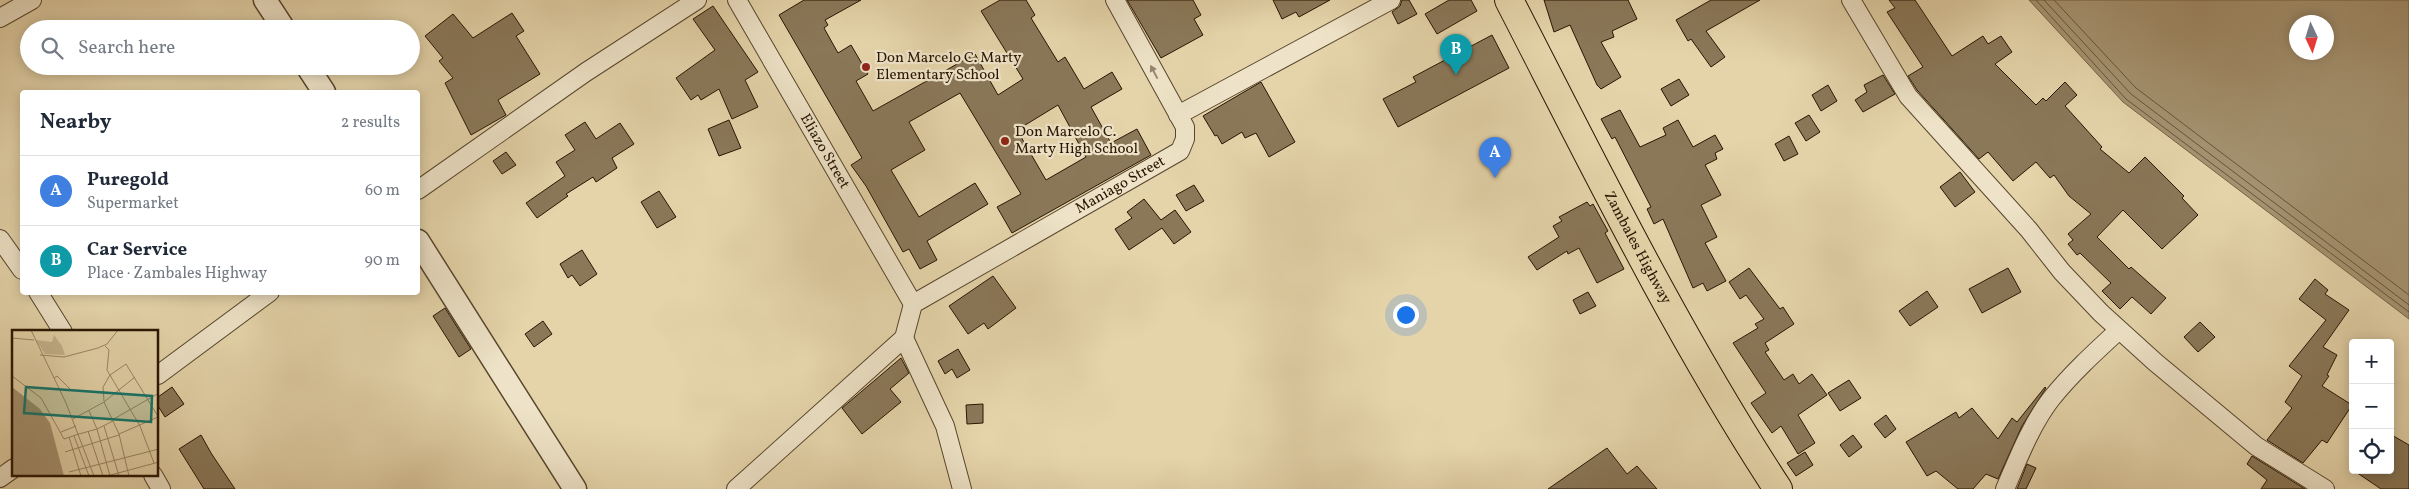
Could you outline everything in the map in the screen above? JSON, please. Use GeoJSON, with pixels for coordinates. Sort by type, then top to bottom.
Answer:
{"type":"FeatureCollection","features":[{"type":"Feature","properties":{"kind":"main road","name":"Zambales Highway"},"geometry":{"type":"LineString","coordinates":[[1509,0],[1637,248],[1705,371],[1778,489]]}},
{"type":"Feature","properties":{"kind":"street"},"geometry":{"type":"LineString","coordinates":[[0,18],[32,0]]}},
{"type":"Feature","properties":{"kind":"street"},"geometry":{"type":"LineString","coordinates":[[265,0],[278,20]]}},
{"type":"Feature","properties":{"kind":"street"},"geometry":{"type":"LineString","coordinates":[[420,189],[586,72],[697,0]]}},
{"type":"Feature","properties":{"kind":"street","name":"Eliazo Street"},"geometry":{"type":"LineString","coordinates":[[737,0],[913,304]]}},
{"type":"Feature","properties":{"kind":"street","name":"Maniago Street"},"geometry":{"type":"LineString","coordinates":[[913,304],[1180,151],[1185,139],[1185,127],[1115,0]]}},
{"type":"Feature","properties":{"kind":"street"},"geometry":{"type":"LineString","coordinates":[[1178,115],[1392,0]]}},
{"type":"Feature","properties":{"kind":"street"},"geometry":{"type":"LineString","coordinates":[[1851,0],[1908,96],[2029,230],[2062,272],[2119,330],[2256,446],[2325,489]]}},
{"type":"Feature","properties":{"kind":"street"},"geometry":{"type":"LineString","coordinates":[[313,75],[323,90]]}},
{"type":"Feature","properties":{"kind":"street"},"geometry":{"type":"LineString","coordinates":[[0,240],[20,267]]}},
{"type":"Feature","properties":{"kind":"street"},"geometry":{"type":"LineString","coordinates":[[420,244],[575,489]]}},
{"type":"Feature","properties":{"kind":"street"},"geometry":{"type":"LineString","coordinates":[[40,295],[62,330]]}},
{"type":"Feature","properties":{"kind":"street"},"geometry":{"type":"LineString","coordinates":[[159,374],[266,295]]}},
{"type":"Feature","properties":{"kind":"street"},"geometry":{"type":"LineString","coordinates":[[736,489],[904,338],[913,304]]}},
{"type":"Feature","properties":{"kind":"street"},"geometry":{"type":"LineString","coordinates":[[2005,489],[2024,447],[2050,401],[2086,360],[2119,330]]}},
{"type":"Feature","properties":{"kind":"street"},"geometry":{"type":"LineString","coordinates":[[904,338],[945,426],[962,489]]}},
{"type":"Feature","properties":{"kind":"street"},"geometry":{"type":"LineString","coordinates":[[0,478],[12,469]]}},
{"type":"Feature","properties":{"kind":"street"},"geometry":{"type":"LineString","coordinates":[[154,476],[162,489]]}},
{"type":"Feature","properties":{"kind":"water"},"geometry":{"type":"Polygon","coordinates":[[[2029,0],[2409,0],[2409,319],[2123,102],[2029,0]]]}},
{"type":"Feature","properties":{"kind":"building"},"geometry":{"type":"Polygon","coordinates":[[[804,0],[861,0],[825,20],[828,25],[824,28],[838,53],[851,45],[868,74],[856,81],[873,111],[975,54],[998,95],[1023,79],[981,11],[1000,0],[1026,0],[1035,15],[1031,18],[1058,62],[1065,57],[1084,89],[1112,72],[1122,89],[1091,107],[1111,143],[1137,129],[1151,155],[1012,233],[997,207],[1021,194],[960,93],[909,122],[925,150],[891,170],[919,217],[975,183],[988,204],[927,241],[937,260],[920,269],[909,249],[903,252],[866,186],[851,165],[862,158],[779,15],[804,0]],[[1058,105],[1017,130],[1046,180],[1086,157],[1058,105]]]}},
{"type":"Feature","properties":{"kind":"building"},"geometry":{"type":"Polygon","coordinates":[[[1127,0],[1193,0],[1201,15],[1194,19],[1203,35],[1161,58],[1127,0]]]}},
{"type":"Feature","properties":{"kind":"building"},"geometry":{"type":"Polygon","coordinates":[[[1273,0],[1330,0],[1299,17],[1296,12],[1282,19],[1273,0]]]}},
{"type":"Feature","properties":{"kind":"building"},"geometry":{"type":"Polygon","coordinates":[[[1402,0],[1409,0],[1417,14],[1398,24],[1392,12],[1400,6],[1402,0]]]}},
{"type":"Feature","properties":{"kind":"building"},"geometry":{"type":"Polygon","coordinates":[[[1449,0],[1471,0],[1477,11],[1437,34],[1425,14],[1449,0]]]}},
{"type":"Feature","properties":{"kind":"building"},"geometry":{"type":"Polygon","coordinates":[[[1544,0],[1628,0],[1637,19],[1612,31],[1614,37],[1601,42],[1621,77],[1601,89],[1597,85],[1570,25],[1554,32],[1544,0]]]}},
{"type":"Feature","properties":{"kind":"building"},"geometry":{"type":"Polygon","coordinates":[[[1711,0],[1760,0],[1706,31],[1725,57],[1711,67],[1691,39],[1688,41],[1676,20],[1711,0]]]}},
{"type":"Feature","properties":{"kind":"building"},"geometry":{"type":"Polygon","coordinates":[[[1889,0],[1915,0],[1952,56],[1983,36],[1988,44],[2001,36],[2012,52],[1995,64],[2036,105],[2043,98],[2046,101],[2065,82],[2077,95],[2065,106],[2102,147],[2100,149],[2129,173],[2145,157],[2184,196],[2182,198],[2198,215],[2162,249],[2123,210],[2097,237],[2129,269],[2131,267],[2166,298],[2151,314],[2132,297],[2120,309],[2102,291],[2111,283],[2080,253],[2077,255],[2068,244],[2073,240],[2068,234],[2091,214],[2069,196],[2054,175],[2050,178],[2036,162],[2013,181],[1988,152],[1979,159],[1917,90],[1908,76],[1923,67],[1887,12],[1895,8],[1889,0]]]}},
{"type":"Feature","properties":{"kind":"building"},"geometry":{"type":"Polygon","coordinates":[[[713,6],[758,72],[745,80],[758,107],[732,119],[719,89],[701,100],[698,95],[691,100],[676,78],[715,50],[693,19],[713,6]]]}},
{"type":"Feature","properties":{"kind":"building"},"geometry":{"type":"Polygon","coordinates":[[[512,13],[524,31],[516,36],[540,74],[498,100],[506,115],[471,135],[445,83],[453,78],[439,61],[443,58],[425,36],[453,14],[473,38],[512,13]]]}},
{"type":"Feature","properties":{"kind":"building"},"geometry":{"type":"Polygon","coordinates":[[[1492,35],[1509,68],[1398,127],[1383,99],[1416,82],[1413,77],[1492,35]]]}},
{"type":"Feature","properties":{"kind":"building"},"geometry":{"type":"Polygon","coordinates":[[[1883,75],[1895,94],[1863,112],[1855,100],[1867,92],[1864,85],[1883,75]]]}},
{"type":"Feature","properties":{"kind":"building"},"geometry":{"type":"Polygon","coordinates":[[[1679,79],[1689,95],[1671,106],[1661,89],[1679,79]]]}},
{"type":"Feature","properties":{"kind":"building"},"geometry":{"type":"Polygon","coordinates":[[[1261,82],[1295,142],[1269,157],[1256,133],[1245,138],[1242,132],[1222,144],[1203,116],[1261,82]]]}},
{"type":"Feature","properties":{"kind":"building"},"geometry":{"type":"Polygon","coordinates":[[[1828,85],[1837,101],[1821,111],[1812,95],[1828,85]]]}},
{"type":"Feature","properties":{"kind":"building"},"geometry":{"type":"Polygon","coordinates":[[[1620,110],[1640,147],[1666,135],[1663,128],[1678,120],[1693,147],[1715,135],[1723,149],[1715,153],[1717,159],[1705,165],[1721,195],[1701,205],[1717,237],[1705,243],[1726,281],[1707,291],[1703,283],[1693,288],[1663,219],[1654,224],[1647,209],[1651,207],[1615,137],[1612,139],[1601,119],[1620,110]]]}},
{"type":"Feature","properties":{"kind":"building"},"geometry":{"type":"Polygon","coordinates":[[[1809,115],[1820,132],[1806,141],[1795,123],[1809,115]]]}},
{"type":"Feature","properties":{"kind":"building"},"geometry":{"type":"Polygon","coordinates":[[[729,120],[741,148],[719,156],[708,129],[729,120]]]}},
{"type":"Feature","properties":{"kind":"building"},"geometry":{"type":"Polygon","coordinates":[[[585,122],[596,139],[620,123],[634,144],[612,158],[617,168],[596,182],[593,177],[566,194],[568,196],[537,218],[526,203],[565,176],[556,162],[575,150],[565,135],[585,122]]]}},
{"type":"Feature","properties":{"kind":"building"},"geometry":{"type":"Polygon","coordinates":[[[1789,136],[1798,154],[1784,161],[1775,144],[1789,136]]]}},
{"type":"Feature","properties":{"kind":"building"},"geometry":{"type":"Polygon","coordinates":[[[506,152],[516,165],[502,174],[493,161],[506,152]]]}},
{"type":"Feature","properties":{"kind":"building"},"geometry":{"type":"Polygon","coordinates":[[[1960,172],[1975,192],[1955,207],[1940,187],[1960,172]]]}},
{"type":"Feature","properties":{"kind":"building"},"geometry":{"type":"Polygon","coordinates":[[[1194,185],[1204,201],[1186,211],[1176,195],[1194,185]]]}},
{"type":"Feature","properties":{"kind":"building"},"geometry":{"type":"Polygon","coordinates":[[[659,191],[676,217],[657,228],[641,202],[659,191]]]}},
{"type":"Feature","properties":{"kind":"building"},"geometry":{"type":"Polygon","coordinates":[[[1144,199],[1161,220],[1175,210],[1191,232],[1174,244],[1162,228],[1129,250],[1115,229],[1132,218],[1127,212],[1144,199]]]}},
{"type":"Feature","properties":{"kind":"building"},"geometry":{"type":"Polygon","coordinates":[[[1587,202],[1590,206],[1593,204],[1608,231],[1605,233],[1624,269],[1597,283],[1579,248],[1568,254],[1567,251],[1537,270],[1528,257],[1559,237],[1553,226],[1562,221],[1559,217],[1587,202]]]}},
{"type":"Feature","properties":{"kind":"building"},"geometry":{"type":"Polygon","coordinates":[[[582,250],[597,274],[580,286],[572,275],[568,278],[560,264],[582,250]]]}},
{"type":"Feature","properties":{"kind":"building"},"geometry":{"type":"Polygon","coordinates":[[[1749,268],[1780,309],[1783,307],[1794,324],[1765,343],[1769,350],[1765,352],[1784,380],[1793,374],[1799,384],[1812,374],[1827,395],[1798,415],[1815,443],[1798,454],[1781,426],[1772,433],[1751,403],[1766,393],[1733,343],[1758,328],[1755,324],[1764,319],[1746,295],[1740,299],[1729,282],[1749,268]]]}},
{"type":"Feature","properties":{"kind":"building"},"geometry":{"type":"Polygon","coordinates":[[[2008,268],[2021,292],[1982,313],[1969,289],[2008,268]]]}},
{"type":"Feature","properties":{"kind":"building"},"geometry":{"type":"Polygon","coordinates":[[[993,276],[1016,308],[988,329],[984,323],[968,334],[949,306],[993,276]]]}},
{"type":"Feature","properties":{"kind":"building"},"geometry":{"type":"Polygon","coordinates":[[[2315,279],[2328,290],[2325,294],[2349,310],[2323,347],[2337,355],[2327,375],[2329,376],[2322,386],[2349,403],[2349,410],[2327,443],[2322,440],[2303,463],[2267,440],[2292,408],[2285,402],[2302,376],[2289,366],[2326,320],[2299,299],[2315,279]]]}},
{"type":"Feature","properties":{"kind":"building"},"geometry":{"type":"Polygon","coordinates":[[[1927,291],[1938,307],[1910,326],[1899,311],[1927,291]]]}},
{"type":"Feature","properties":{"kind":"building"},"geometry":{"type":"Polygon","coordinates":[[[1588,292],[1596,306],[1580,314],[1573,300],[1588,292]]]}},
{"type":"Feature","properties":{"kind":"building"},"geometry":{"type":"Polygon","coordinates":[[[445,308],[471,349],[459,357],[433,316],[445,308]]]}},
{"type":"Feature","properties":{"kind":"building"},"geometry":{"type":"Polygon","coordinates":[[[543,321],[552,334],[534,347],[525,334],[543,321]]]}},
{"type":"Feature","properties":{"kind":"building"},"geometry":{"type":"Polygon","coordinates":[[[2200,322],[2215,337],[2198,352],[2184,337],[2200,322]]]}},
{"type":"Feature","properties":{"kind":"building"},"geometry":{"type":"Polygon","coordinates":[[[958,349],[970,370],[957,378],[952,369],[945,374],[938,361],[958,349]]]}},
{"type":"Feature","properties":{"kind":"building"},"geometry":{"type":"Polygon","coordinates":[[[901,358],[909,373],[890,389],[901,402],[862,434],[842,408],[901,358]]]}},
{"type":"Feature","properties":{"kind":"building"},"geometry":{"type":"Polygon","coordinates":[[[1849,380],[1861,398],[1840,411],[1828,393],[1849,380]]]}},
{"type":"Feature","properties":{"kind":"building"},"geometry":{"type":"Polygon","coordinates":[[[172,387],[184,404],[165,417],[159,408],[159,396],[172,387]]]}},
{"type":"Feature","properties":{"kind":"building"},"geometry":{"type":"Polygon","coordinates":[[[2045,387],[2022,426],[1998,479],[1986,474],[1973,489],[1958,489],[1936,471],[1927,476],[1906,442],[1956,412],[1959,418],[1972,408],[1998,439],[2012,418],[2017,422],[2045,387]]]}},
{"type":"Feature","properties":{"kind":"building"},"geometry":{"type":"Polygon","coordinates":[[[983,404],[983,423],[967,424],[966,405],[983,404]]]}},
{"type":"Feature","properties":{"kind":"building"},"geometry":{"type":"Polygon","coordinates":[[[1886,415],[1896,429],[1885,438],[1874,424],[1886,415]]]}},
{"type":"Feature","properties":{"kind":"building"},"geometry":{"type":"Polygon","coordinates":[[[201,435],[235,489],[204,489],[179,449],[201,435]]]}},
{"type":"Feature","properties":{"kind":"building"},"geometry":{"type":"Polygon","coordinates":[[[1853,435],[1862,447],[1849,457],[1840,445],[1853,435]]]}},
{"type":"Feature","properties":{"kind":"building"},"geometry":{"type":"Polygon","coordinates":[[[2394,436],[2409,445],[2409,489],[2381,489],[2359,474],[2394,474],[2394,436]]]}},
{"type":"Feature","properties":{"kind":"building"},"geometry":{"type":"Polygon","coordinates":[[[1607,448],[1627,474],[1637,466],[1657,489],[1548,489],[1607,448]]]}},
{"type":"Feature","properties":{"kind":"building"},"geometry":{"type":"Polygon","coordinates":[[[1805,452],[1813,465],[1796,476],[1787,463],[1805,452]]]}},
{"type":"Feature","properties":{"kind":"building"},"geometry":{"type":"Polygon","coordinates":[[[2252,456],[2305,489],[2261,489],[2267,480],[2247,464],[2252,456]]]}},
{"type":"Feature","properties":{"kind":"building"},"geometry":{"type":"Polygon","coordinates":[[[2027,464],[2036,468],[2026,489],[2017,489],[2027,464]]]}},
{"type":"Feature","properties":{"kind":"place","name":"Don Marcelo C. Marty Elementary School"},"geometry":{"type":"Point","coordinates":[866,67]}},
{"type":"Feature","properties":{"kind":"place","name":"Car Service"},"geometry":{"type":"Point","coordinates":[1456,75]}},
{"type":"Feature","properties":{"kind":"place","name":"Don Marcelo C. Marty High School"},"geometry":{"type":"Point","coordinates":[1005,141]}},
{"type":"Feature","properties":{"kind":"place","name":"Puregold"},"geometry":{"type":"Point","coordinates":[1495,178]}}]}
